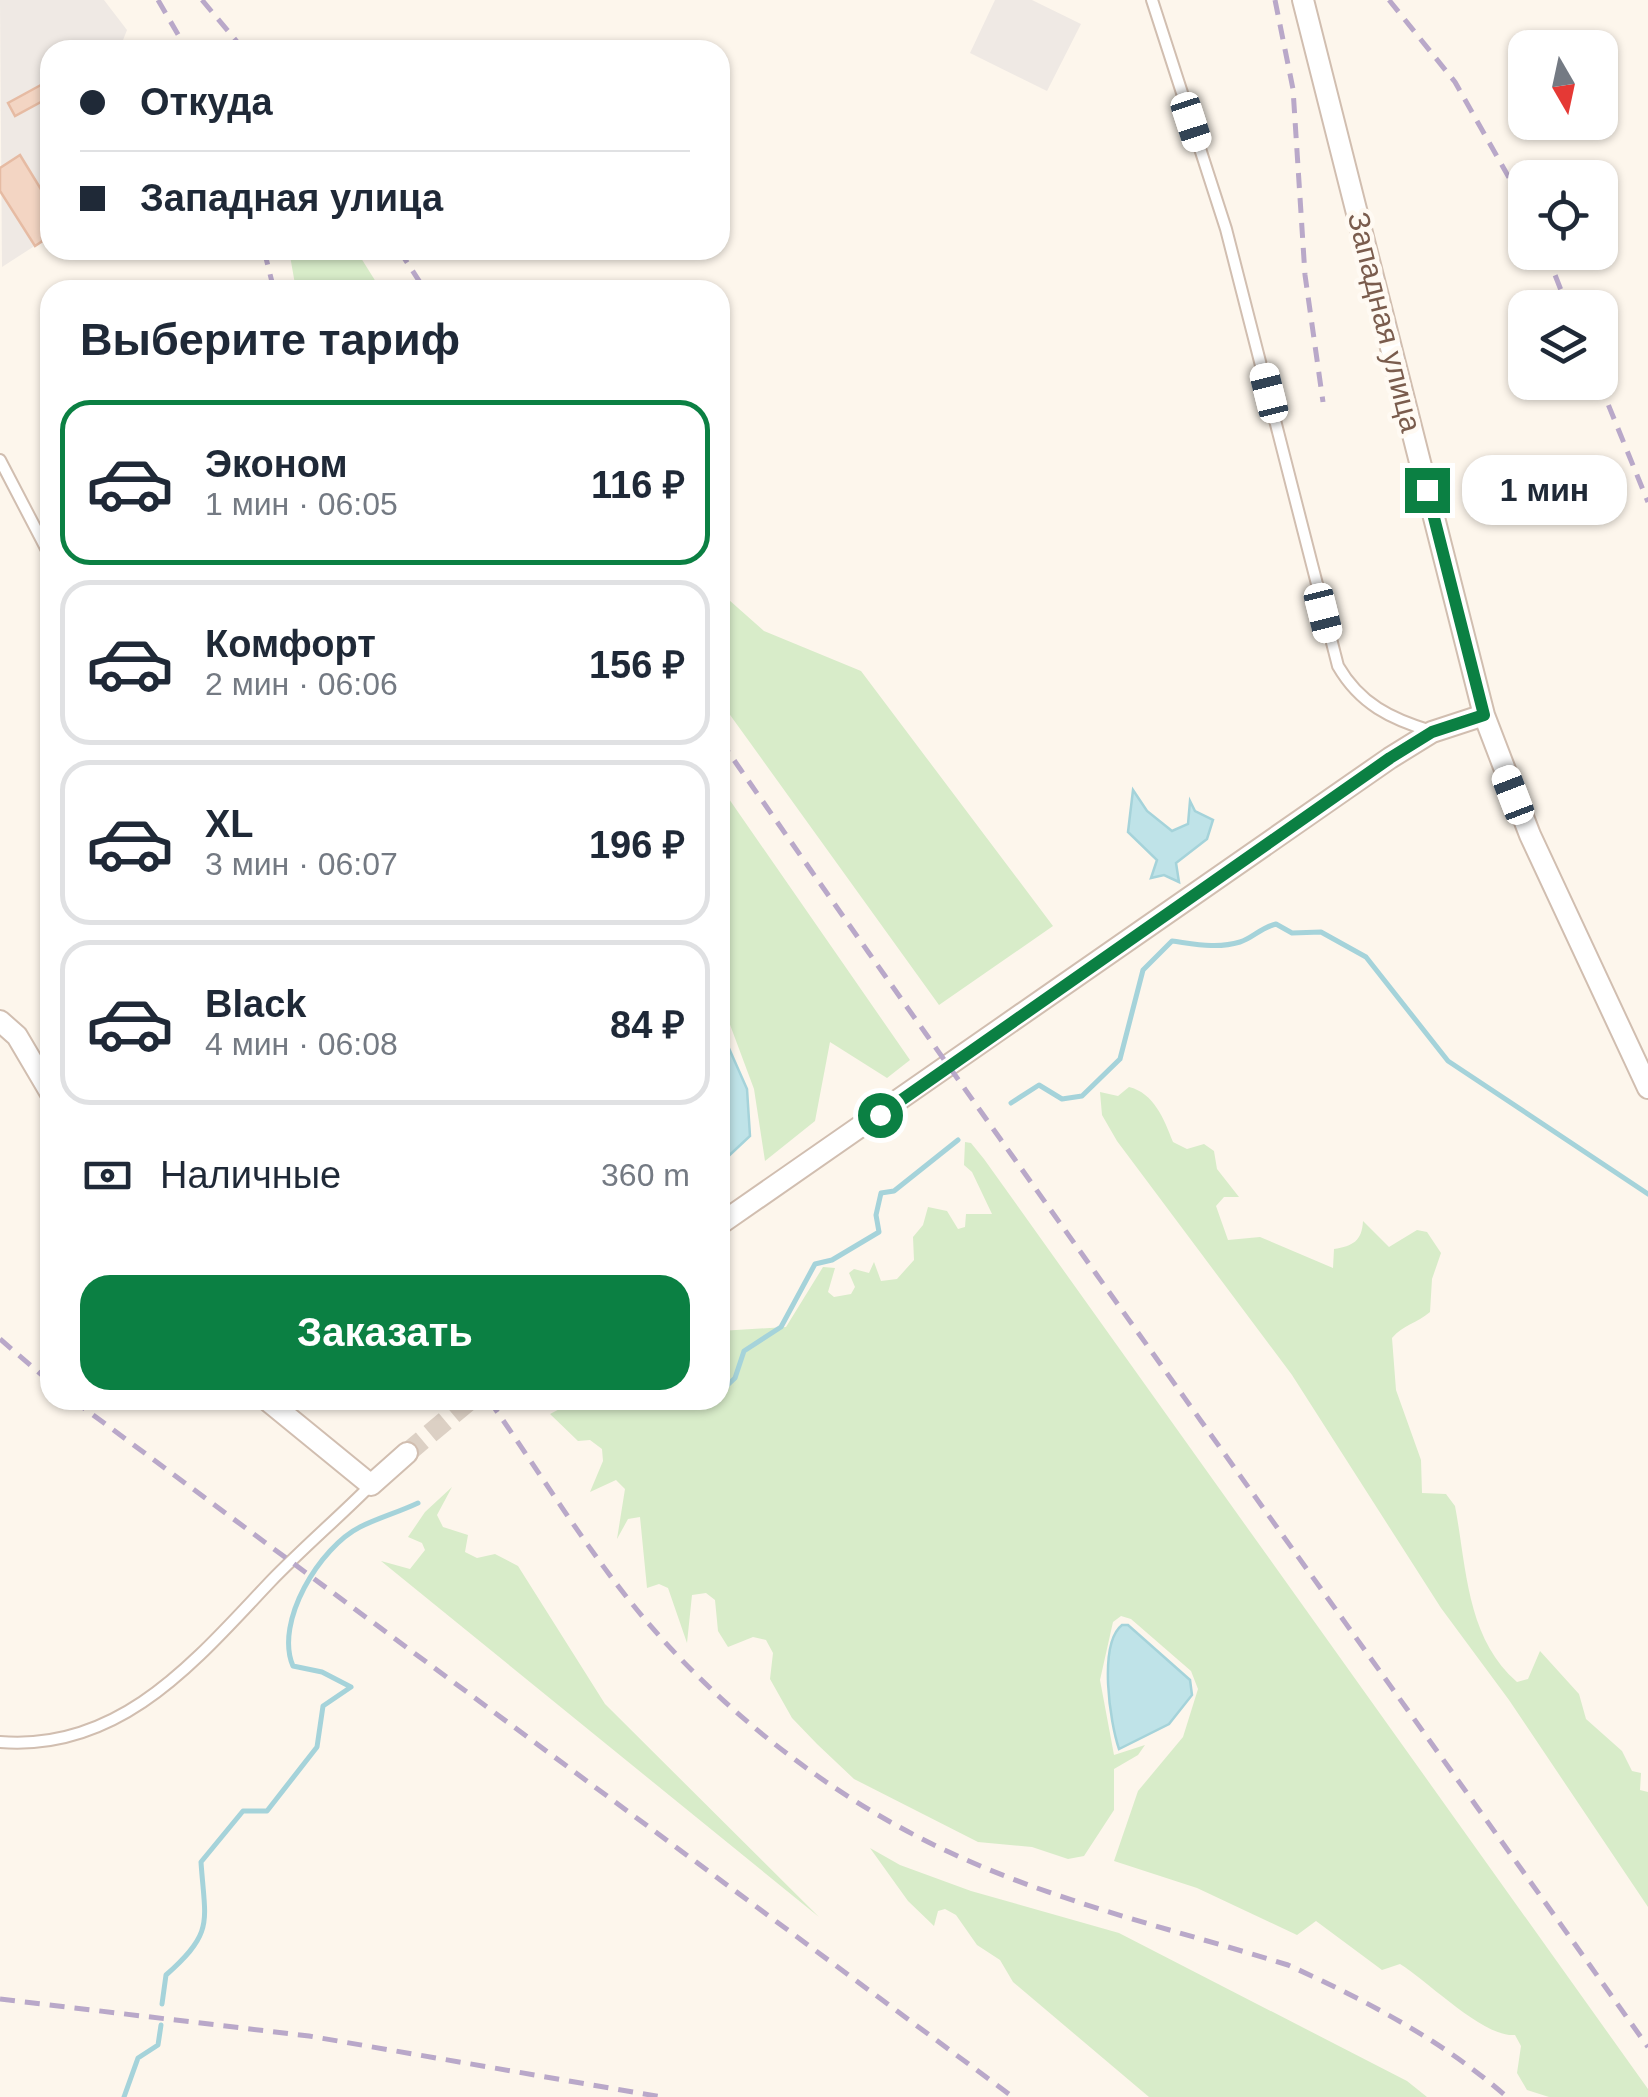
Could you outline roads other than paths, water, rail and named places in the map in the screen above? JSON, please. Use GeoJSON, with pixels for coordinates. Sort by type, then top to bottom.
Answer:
{"type":"FeatureCollection","features":[{"type":"Feature","properties":{"kind":"street","name":"Западная улица"},"geometry":{"type":"LineString","coordinates":[[1303,0],[1484,715],[1530,835],[1648,1088]]}},
{"type":"Feature","properties":{"kind":"street"},"geometry":{"type":"LineString","coordinates":[[730,1217],[1432,732],[1484,715]]}},
{"type":"Feature","properties":{"kind":"street"},"geometry":{"type":"LineString","coordinates":[[0,1022],[17,1036],[40,1075]]}},
{"type":"Feature","properties":{"kind":"street"},"geometry":{"type":"LineString","coordinates":[[279,1410],[371,1485],[407,1453]]}},
{"type":"Feature","properties":{"kind":"lane"},"geometry":{"type":"LineString","coordinates":[[1152,0],[1226,230],[1338,666],[1356,692],[1378,710],[1432,732]]}},
{"type":"Feature","properties":{"kind":"lane"},"geometry":{"type":"LineString","coordinates":[[0,460],[40,537]]}},
{"type":"Feature","properties":{"kind":"lane"},"geometry":{"type":"LineString","coordinates":[[0,1742],[42,1742],[93,1728],[131,1711],[174,1682],[371,1485]]}},
{"type":"Feature","properties":{"kind":"water"},"geometry":{"type":"Polygon","coordinates":[[[1133,790],[1147,811],[1172,831],[1188,824],[1190,801],[1195,811],[1213,820],[1207,839],[1176,863],[1179,882],[1164,875],[1151,878],[1157,860],[1128,832],[1133,790]]]}},
{"type":"Feature","properties":{"kind":"water"},"geometry":{"type":"Polygon","coordinates":[[[730,1051],[747,1089],[750,1136],[730,1155],[730,1051]]]}},
{"type":"Feature","properties":{"kind":"water"},"geometry":{"type":"Polygon","coordinates":[[[1122,1625],[1128,1625],[1190,1680],[1192,1695],[1169,1724],[1119,1749],[1112,1721],[1108,1666],[1110,1649],[1122,1625]]]}},
{"type":"Feature","properties":{"kind":"waterway"},"geometry":{"type":"LineString","coordinates":[[1011,1103],[1039,1085],[1062,1099],[1082,1096],[1120,1059],[1143,970],[1172,941],[1231,944],[1276,924],[1292,933],[1321,932],[1366,957],[1448,1061],[1648,1194]]}},
{"type":"Feature","properties":{"kind":"waterway"},"geometry":{"type":"LineString","coordinates":[[730,1383],[744,1351],[781,1327],[815,1264],[832,1260],[879,1232],[876,1215],[881,1193],[894,1191],[958,1140]]}},
{"type":"Feature","properties":{"kind":"waterway"},"geometry":{"type":"LineString","coordinates":[[162,2004],[166,1975],[200,1936],[205,1913],[201,1862],[243,1811],[267,1811],[317,1747],[323,1706],[351,1687],[322,1672],[293,1666],[290,1629],[304,1588],[316,1568],[345,1537],[418,1503]]}},
{"type":"Feature","properties":{"kind":"waterway"},"geometry":{"type":"LineString","coordinates":[[124,2097],[138,2058],[158,2045],[161,2025]]}},
{"type":"Feature","properties":{"kind":"tunnel"},"geometry":{"type":"LineString","coordinates":[[407,1453],[458,1410]]}},
{"type":"Feature","properties":{"kind":"railway"},"geometry":{"type":"LineString","coordinates":[[158,0],[181,40]]}},
{"type":"Feature","properties":{"kind":"railway"},"geometry":{"type":"LineString","coordinates":[[202,0],[236,40]]}},
{"type":"Feature","properties":{"kind":"railway"},"geometry":{"type":"LineString","coordinates":[[1275,0],[1293,89],[1305,275],[1323,402]]}},
{"type":"Feature","properties":{"kind":"railway"},"geometry":{"type":"LineString","coordinates":[[1389,0],[1455,82],[1508,176]]}},
{"type":"Feature","properties":{"kind":"railway"},"geometry":{"type":"LineString","coordinates":[[266,260],[272,280]]}},
{"type":"Feature","properties":{"kind":"railway"},"geometry":{"type":"LineString","coordinates":[[406,260],[418,280]]}},
{"type":"Feature","properties":{"kind":"railway"},"geometry":{"type":"LineString","coordinates":[[1553,270],[1561,290]]}},
{"type":"Feature","properties":{"kind":"railway"},"geometry":{"type":"LineString","coordinates":[[1606,400],[1648,502]]}},
{"type":"Feature","properties":{"kind":"railway"},"geometry":{"type":"LineString","coordinates":[[730,754],[1648,2047]]}},
{"type":"Feature","properties":{"kind":"railway"},"geometry":{"type":"LineString","coordinates":[[0,1339],[40,1373]]}},
{"type":"Feature","properties":{"kind":"railway"},"geometry":{"type":"LineString","coordinates":[[86,1410],[1013,2097]]}},
{"type":"Feature","properties":{"kind":"railway"},"geometry":{"type":"LineString","coordinates":[[496,1410],[585,1542],[648,1623],[713,1691],[825,1781],[907,1831],[989,1870],[1073,1900],[1288,1965],[1402,2023],[1456,2057],[1507,2097]]}},
{"type":"Feature","properties":{"kind":"railway"},"geometry":{"type":"LineString","coordinates":[[0,1999],[309,2036],[662,2097]]}}]}
